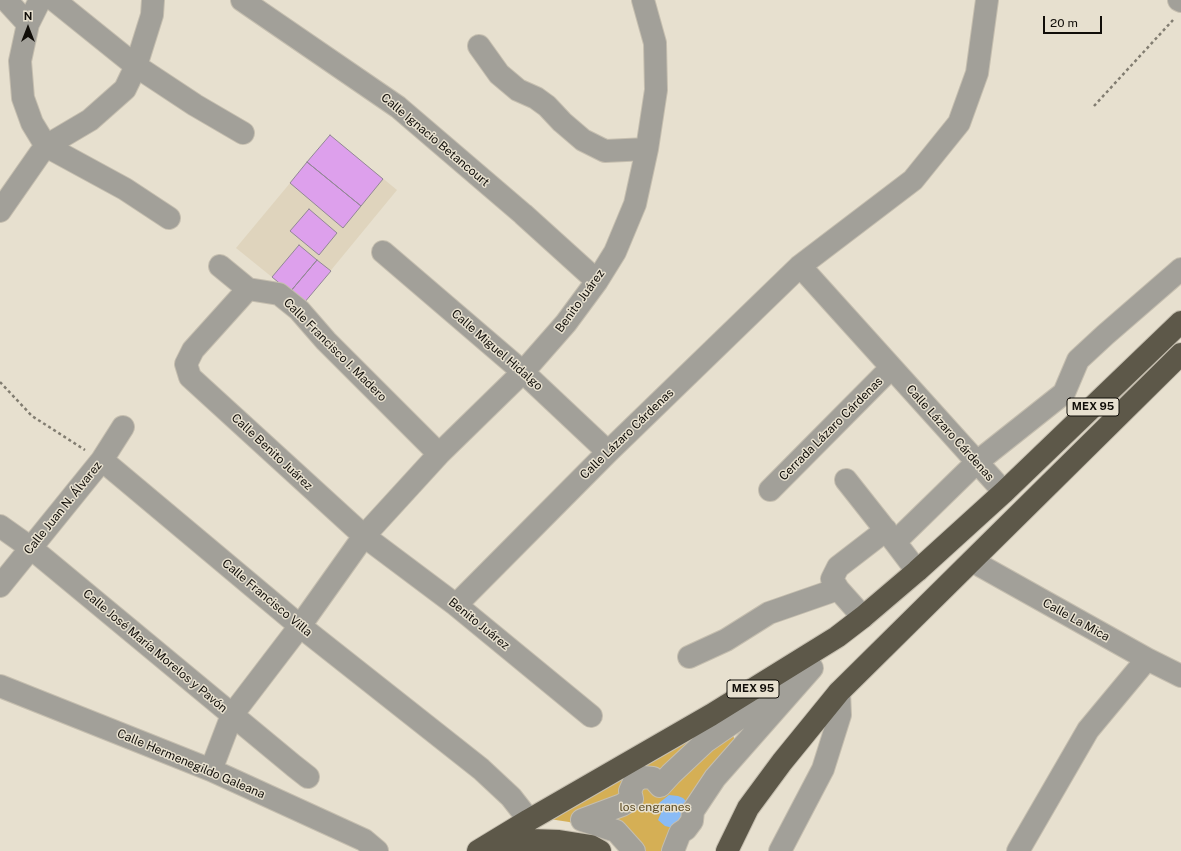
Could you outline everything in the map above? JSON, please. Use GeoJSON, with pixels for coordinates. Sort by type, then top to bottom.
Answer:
{"type":"FeatureCollection","features":[{"type":"Feature","properties":{"kind":"highway","name":"MEX 95"},"geometry":{"type":"LineString","coordinates":[[480,850],[711,715],[837,637],[864,617],[1004,492],[1181,322]]}},
{"type":"Feature","properties":{"kind":"highway","name":"MEX 95"},"geometry":{"type":"LineString","coordinates":[[727,851],[748,808],[782,762],[839,692],[1181,354]]}},
{"type":"Feature","properties":{"kind":"highway"},"geometry":{"type":"LineString","coordinates":[[480,850],[530,840],[559,841],[591,846],[600,851]]}},
{"type":"Feature","properties":{"kind":"street"},"geometry":{"type":"LineString","coordinates":[[6,0],[28,24]]}},
{"type":"Feature","properties":{"kind":"street"},"geometry":{"type":"LineString","coordinates":[[40,0],[28,24],[20,61],[23,98],[32,123],[46,146],[126,188],[169,218]]}},
{"type":"Feature","properties":{"kind":"street"},"geometry":{"type":"LineString","coordinates":[[54,0],[136,66],[195,105],[243,133]]}},
{"type":"Feature","properties":{"kind":"street"},"geometry":{"type":"LineString","coordinates":[[0,211],[46,146],[90,120],[126,89],[136,66],[152,15],[153,0]]}},
{"type":"Feature","properties":{"kind":"street","name":"Calle Ignacio Betancourt"},"geometry":{"type":"LineString","coordinates":[[242,0],[398,107],[517,209],[597,281]]}},
{"type":"Feature","properties":{"kind":"street","name":"Benito Juárez"},"geometry":{"type":"LineString","coordinates":[[211,770],[232,715],[300,626],[364,536],[439,454],[523,372],[566,323],[597,281],[615,252],[635,204],[647,149],[656,90],[655,43],[643,0]]}},
{"type":"Feature","properties":{"kind":"street","name":"Calle Lázaro Cárdenas"},"geometry":{"type":"LineString","coordinates":[[456,605],[608,452],[800,266],[914,180],[959,123],[977,73],[987,0]]}},
{"type":"Feature","properties":{"kind":"street"},"geometry":{"type":"LineString","coordinates":[[479,46],[499,74],[518,90],[536,98],[547,106],[562,122],[583,140],[605,151],[647,149]]}},
{"type":"Feature","properties":{"kind":"street","name":"Calle Miguel Hidalgo"},"geometry":{"type":"LineString","coordinates":[[383,252],[523,372],[608,452]]}},
{"type":"Feature","properties":{"kind":"street"},"geometry":{"type":"LineString","coordinates":[[220,266],[248,290]]}},
{"type":"Feature","properties":{"kind":"street","name":"Calle Lázaro Cárdenas"},"geometry":{"type":"LineString","coordinates":[[800,266],[1004,492]]}},
{"type":"Feature","properties":{"kind":"street"},"geometry":{"type":"LineString","coordinates":[[864,617],[838,589],[832,579],[838,567],[891,536],[977,462],[1064,393],[1078,360],[1181,269]]}},
{"type":"Feature","properties":{"kind":"street","name":"Calle Benito Juárez"},"geometry":{"type":"LineString","coordinates":[[248,290],[192,350],[186,364],[190,377],[364,536]]}},
{"type":"Feature","properties":{"kind":"street","name":"Calle Francisco I. Madero"},"geometry":{"type":"LineString","coordinates":[[248,290],[279,294],[299,310],[326,341],[439,454]]}},
{"type":"Feature","properties":{"kind":"street","name":"Cerrada Lázaro Cárdenas"},"geometry":{"type":"LineString","coordinates":[[770,490],[891,368]]}},
{"type":"Feature","properties":{"kind":"street","name":"Calle Juan N. Álvarez"},"geometry":{"type":"LineString","coordinates":[[0,586],[102,460],[123,427]]}},
{"type":"Feature","properties":{"kind":"street","name":"Calle Francisco Villa"},"geometry":{"type":"LineString","coordinates":[[102,460],[300,626],[480,770],[511,797],[529,820]]}},
{"type":"Feature","properties":{"kind":"street"},"geometry":{"type":"LineString","coordinates":[[846,480],[917,571]]}},
{"type":"Feature","properties":{"kind":"street","name":"Calle José María Morelos y Pavón"},"geometry":{"type":"LineString","coordinates":[[0,526],[31,548],[308,777]]}},
{"type":"Feature","properties":{"kind":"street","name":"Benito Juárez"},"geometry":{"type":"LineString","coordinates":[[364,536],[456,605],[591,716]]}},
{"type":"Feature","properties":{"kind":"street","name":"Calle La Mica"},"geometry":{"type":"LineString","coordinates":[[972,561],[1147,659],[1181,676]]}},
{"type":"Feature","properties":{"kind":"street"},"geometry":{"type":"LineString","coordinates":[[689,657],[726,640],[768,613],[838,589]]}},
{"type":"Feature","properties":{"kind":"street"},"geometry":{"type":"LineString","coordinates":[[1018,851],[1088,730],[1147,659]]}},
{"type":"Feature","properties":{"kind":"street"},"geometry":{"type":"LineString","coordinates":[[634,851],[616,831],[582,820],[622,805],[632,799],[630,791],[634,782],[642,777],[653,778],[660,786],[705,742],[812,668],[715,778],[693,811],[692,821],[686,829],[680,833],[673,851]]}},
{"type":"Feature","properties":{"kind":"street","name":"Calle Hermenegildo Galeana"},"geometry":{"type":"LineString","coordinates":[[0,686],[211,770],[364,840],[377,851]]}},
{"type":"Feature","properties":{"kind":"street"},"geometry":{"type":"LineString","coordinates":[[780,851],[823,769],[840,715],[839,692]]}},
{"type":"Feature","properties":{"kind":"path"},"geometry":{"type":"LineString","coordinates":[[1094,106],[1179,6]]}},
{"type":"Feature","properties":{"kind":"path"},"geometry":{"type":"LineString","coordinates":[[0,382],[32,416],[102,460]]}},
{"type":"Feature","properties":{"kind":"shaded area"},"geometry":{"type":"Polygon","coordinates":[[[330,135],[397,190],[304,303],[236,248],[330,135]]]}},
{"type":"Feature","properties":{"kind":"green space","name":"los engranes"},"geometry":{"type":"Polygon","coordinates":[[[705,732],[733,734],[738,755],[698,817],[684,851],[624,851],[609,835],[569,822],[543,818],[705,732]]]}},
{"type":"Feature","properties":{"kind":"water"},"geometry":{"type":"Polygon","coordinates":[[[669,795],[683,798],[687,802],[689,813],[673,828],[665,826],[658,820],[661,813],[659,803],[669,795]]]}},
{"type":"Feature","properties":{"kind":"building"},"geometry":{"type":"Polygon","coordinates":[[[330,135],[383,179],[361,206],[307,162],[330,135]]]}},
{"type":"Feature","properties":{"kind":"building"},"geometry":{"type":"Polygon","coordinates":[[[307,162],[361,206],[343,228],[290,183],[307,162]]]}},
{"type":"Feature","properties":{"kind":"building"},"geometry":{"type":"Polygon","coordinates":[[[309,209],[337,233],[319,255],[290,231],[309,209]]]}},
{"type":"Feature","properties":{"kind":"building"},"geometry":{"type":"Polygon","coordinates":[[[299,245],[317,260],[290,292],[272,277],[299,245]]]}},
{"type":"Feature","properties":{"kind":"building"},"geometry":{"type":"Polygon","coordinates":[[[317,260],[331,271],[304,303],[290,292],[317,260]]]}}]}
